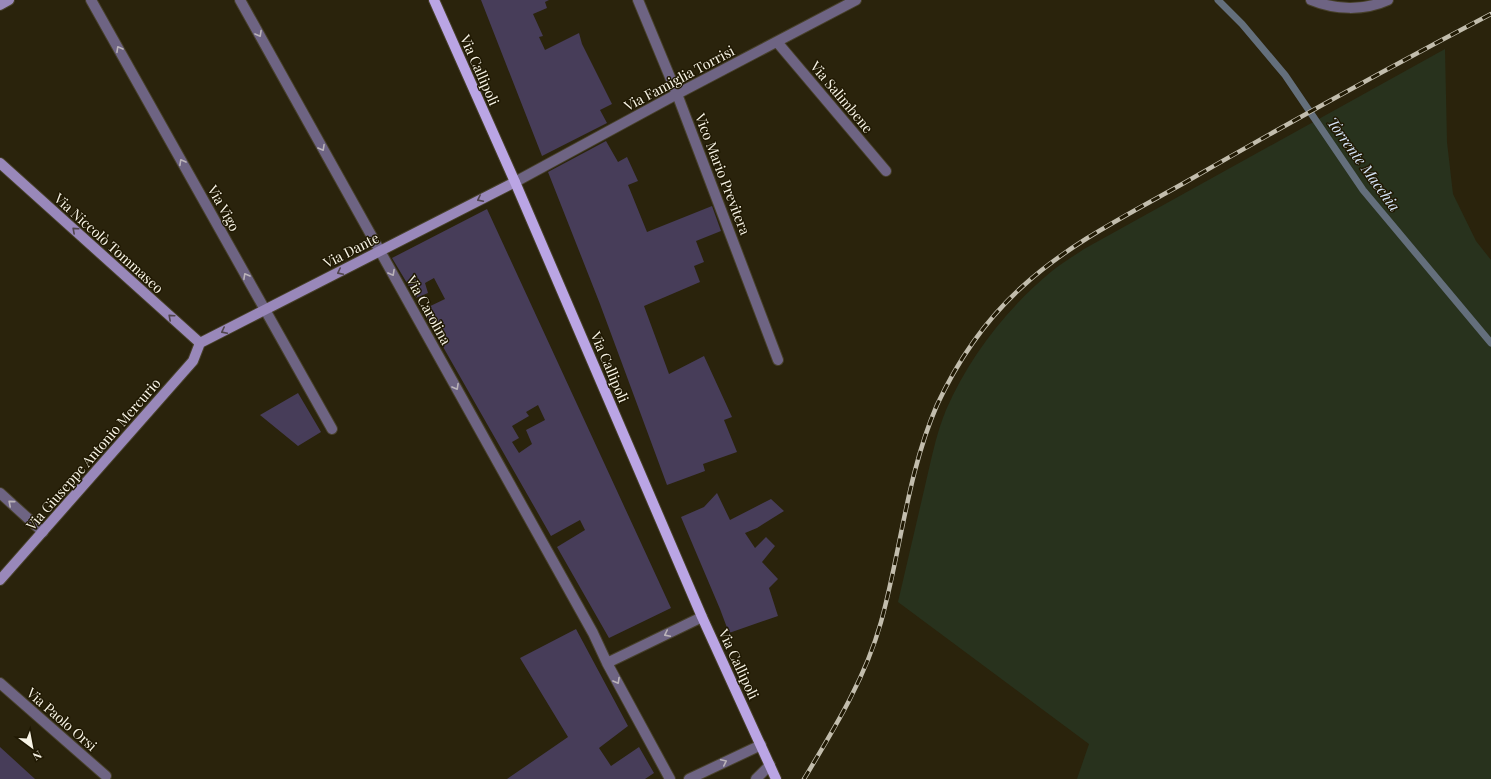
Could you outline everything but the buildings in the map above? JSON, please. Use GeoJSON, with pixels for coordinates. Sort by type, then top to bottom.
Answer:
{"type":"FeatureCollection","features":[{"type":"Feature","properties":{"kind":"main road","name":"Via Callipoli"},"geometry":{"type":"LineString","coordinates":[[434,0],[515,182],[702,617],[776,779]]}},
{"type":"Feature","properties":{"kind":"street"},"geometry":{"type":"LineString","coordinates":[[0,5],[9,0]]}},
{"type":"Feature","properties":{"kind":"street","name":"Via Vigo"},"geometry":{"type":"LineString","coordinates":[[91,0],[332,429]]}},
{"type":"Feature","properties":{"kind":"street","name":"Via Carolina"},"geometry":{"type":"LineString","coordinates":[[240,0],[593,633],[607,663],[670,779]]}},
{"type":"Feature","properties":{"kind":"street","name":"Vico Mario Previtera"},"geometry":{"type":"LineString","coordinates":[[638,0],[677,94],[778,360]]}},
{"type":"Feature","properties":{"kind":"street","name":"Via Famiglia Torrisi"},"geometry":{"type":"LineString","coordinates":[[515,182],[677,94],[856,0]]}},
{"type":"Feature","properties":{"kind":"street"},"geometry":{"type":"LineString","coordinates":[[1311,0],[1322,4],[1344,8],[1365,6],[1388,0]]}},
{"type":"Feature","properties":{"kind":"street","name":"Via Salimbene"},"geometry":{"type":"LineString","coordinates":[[777,42],[886,171]]}},
{"type":"Feature","properties":{"kind":"street","name":"Via Niccolò Tommaseo"},"geometry":{"type":"LineString","coordinates":[[0,163],[200,343]]}},
{"type":"Feature","properties":{"kind":"street","name":"Via Dante"},"geometry":{"type":"LineString","coordinates":[[200,343],[515,182]]}},
{"type":"Feature","properties":{"kind":"street","name":"Via Giuseppe Antonio Mercurio"},"geometry":{"type":"LineString","coordinates":[[0,580],[194,362],[200,343]]}},
{"type":"Feature","properties":{"kind":"street"},"geometry":{"type":"LineString","coordinates":[[0,493],[43,532]]}},
{"type":"Feature","properties":{"kind":"street"},"geometry":{"type":"LineString","coordinates":[[607,663],[702,617]]}},
{"type":"Feature","properties":{"kind":"street","name":"Via Paolo Orsi"},"geometry":{"type":"LineString","coordinates":[[0,683],[106,776]]}},
{"type":"Feature","properties":{"kind":"street"},"geometry":{"type":"LineString","coordinates":[[689,779],[761,744]]}},
{"type":"Feature","properties":{"kind":"street"},"geometry":{"type":"LineString","coordinates":[[756,779],[770,765]]}},
{"type":"Feature","properties":{"kind":"green space"},"geometry":{"type":"Polygon","coordinates":[[[1445,49],[1447,142],[1453,194],[1476,241],[1491,260],[1491,779],[1077,779],[1089,744],[898,602],[942,419],[955,390],[978,352],[1005,317],[1035,285],[1060,265],[1084,249],[1445,49]]]}},
{"type":"Feature","properties":{"kind":"waterway","name":"Torrente Macchia"},"geometry":{"type":"LineString","coordinates":[[1218,0],[1242,24],[1285,75],[1363,190],[1491,343]]}},
{"type":"Feature","properties":{"kind":"railway"},"geometry":{"type":"LineString","coordinates":[[804,779],[858,684],[874,643],[888,595],[918,458],[937,405],[964,356],[985,326],[997,312],[1041,270],[1100,230],[1337,97],[1491,14]]}}]}
